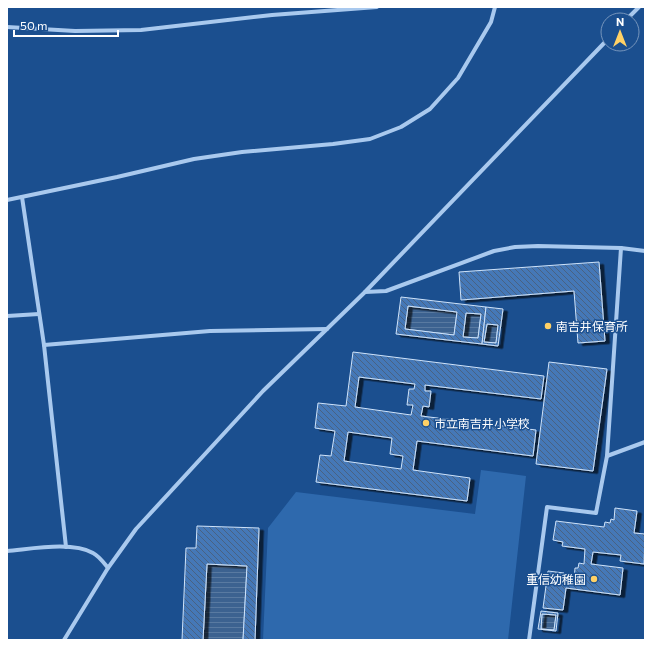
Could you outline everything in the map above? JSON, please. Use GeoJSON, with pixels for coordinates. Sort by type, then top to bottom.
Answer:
{"type":"FeatureCollection","features":[{"type":"Feature","properties":{"kind":"street"},"geometry":{"type":"LineString","coordinates":[[7,27],[75,31],[141,30],[272,15],[377,7]]}},
{"type":"Feature","properties":{"kind":"street"},"geometry":{"type":"LineString","coordinates":[[7,200],[117,177],[194,158],[333,144],[370,138],[401,127],[430,109],[458,78],[491,22],[495,7]]}},
{"type":"Feature","properties":{"kind":"street"},"geometry":{"type":"LineString","coordinates":[[64,640],[108,568],[136,529],[263,391],[366,292],[600,47]]}},
{"type":"Feature","properties":{"kind":"street"},"geometry":{"type":"LineString","coordinates":[[22,197],[44,345],[66,547]]}},
{"type":"Feature","properties":{"kind":"street"},"geometry":{"type":"LineString","coordinates":[[366,292],[386,291],[494,251],[515,247],[538,246],[621,248],[645,251]]}},
{"type":"Feature","properties":{"kind":"street"},"geometry":{"type":"LineString","coordinates":[[529,640],[547,507],[596,513],[607,456],[621,248]]}},
{"type":"Feature","properties":{"kind":"street"},"geometry":{"type":"LineString","coordinates":[[7,316],[39,314]]}},
{"type":"Feature","properties":{"kind":"street"},"geometry":{"type":"LineString","coordinates":[[44,345],[210,331],[327,329]]}},
{"type":"Feature","properties":{"kind":"street"},"geometry":{"type":"LineString","coordinates":[[607,456],[645,442]]}},
{"type":"Feature","properties":{"kind":"street"},"geometry":{"type":"LineString","coordinates":[[7,551],[66,547],[78,548],[94,553],[108,568]]}},
{"type":"Feature","properties":{"kind":"shaded area"},"geometry":{"type":"Polygon","coordinates":[[[408,306],[457,312],[454,335],[405,329],[408,306]]]}},
{"type":"Feature","properties":{"kind":"shaded area"},"geometry":{"type":"Polygon","coordinates":[[[466,313],[481,314],[478,338],[463,337],[466,313]]]}},
{"type":"Feature","properties":{"kind":"shaded area"},"geometry":{"type":"Polygon","coordinates":[[[487,324],[498,325],[496,343],[484,342],[487,324]]]}},
{"type":"Feature","properties":{"kind":"shaded area"},"geometry":{"type":"Polygon","coordinates":[[[481,470],[526,476],[508,640],[263,640],[268,528],[296,492],[475,514],[481,470]]]}},
{"type":"Feature","properties":{"kind":"shaded area"},"geometry":{"type":"Polygon","coordinates":[[[207,564],[247,566],[243,640],[203,640],[207,564]]]}},
{"type":"Feature","properties":{"kind":"shaded area"},"geometry":{"type":"Polygon","coordinates":[[[542,614],[556,615],[554,630],[541,629],[542,614]]]}},
{"type":"Feature","properties":{"kind":"building"},"geometry":{"type":"Polygon","coordinates":[[[599,262],[605,341],[578,343],[574,291],[461,300],[459,272],[599,262]]]}},
{"type":"Feature","properties":{"kind":"building"},"geometry":{"type":"Polygon","coordinates":[[[401,297],[486,307],[482,344],[396,334],[401,297]],[[408,306],[405,329],[454,335],[457,312],[408,306]],[[466,313],[463,337],[478,338],[481,314],[466,313]]]}},
{"type":"Feature","properties":{"kind":"building"},"geometry":{"type":"Polygon","coordinates":[[[486,307],[503,309],[498,346],[482,344],[486,307]],[[487,324],[484,342],[496,343],[498,325],[487,324]]]}},
{"type":"Feature","properties":{"kind":"building"},"geometry":{"type":"Polygon","coordinates":[[[353,352],[544,376],[541,399],[425,385],[425,391],[431,391],[429,407],[423,406],[421,416],[536,430],[533,456],[417,441],[413,470],[470,478],[467,501],[316,482],[320,455],[331,456],[335,431],[315,428],[318,403],[346,406],[353,352]],[[359,377],[355,407],[411,415],[413,405],[407,405],[409,389],[414,389],[415,384],[359,377]],[[348,432],[344,461],[401,469],[403,456],[390,454],[392,438],[348,432]]]}},
{"type":"Feature","properties":{"kind":"building"},"geometry":{"type":"Polygon","coordinates":[[[549,362],[607,369],[593,471],[536,464],[549,362]]]}},
{"type":"Feature","properties":{"kind":"building"},"geometry":{"type":"Polygon","coordinates":[[[615,508],[637,511],[634,533],[645,534],[644,564],[620,561],[621,555],[593,552],[591,564],[623,568],[620,595],[566,588],[563,610],[543,608],[548,571],[564,573],[563,579],[574,580],[575,568],[578,568],[579,563],[584,564],[585,549],[562,546],[563,542],[553,540],[556,521],[604,527],[605,522],[610,523],[611,519],[614,520],[615,508]]]}},
{"type":"Feature","properties":{"kind":"building"},"geometry":{"type":"Polygon","coordinates":[[[197,526],[259,528],[255,640],[243,640],[247,566],[207,564],[203,640],[182,640],[186,548],[196,548],[197,526]]]}},
{"type":"Feature","properties":{"kind":"building"},"geometry":{"type":"Polygon","coordinates":[[[541,611],[558,613],[556,631],[538,629],[541,611]],[[542,614],[541,629],[554,630],[556,615],[542,614]]]}},
{"type":"Feature","properties":{"kind":"place","name":"南吉井保育所"},"geometry":{"type":"Point","coordinates":[548,326]}},
{"type":"Feature","properties":{"kind":"place","name":"市立南吉井小学校"},"geometry":{"type":"Point","coordinates":[426,423]}},
{"type":"Feature","properties":{"kind":"place","name":"重信幼稚園"},"geometry":{"type":"Point","coordinates":[594,579]}}]}
